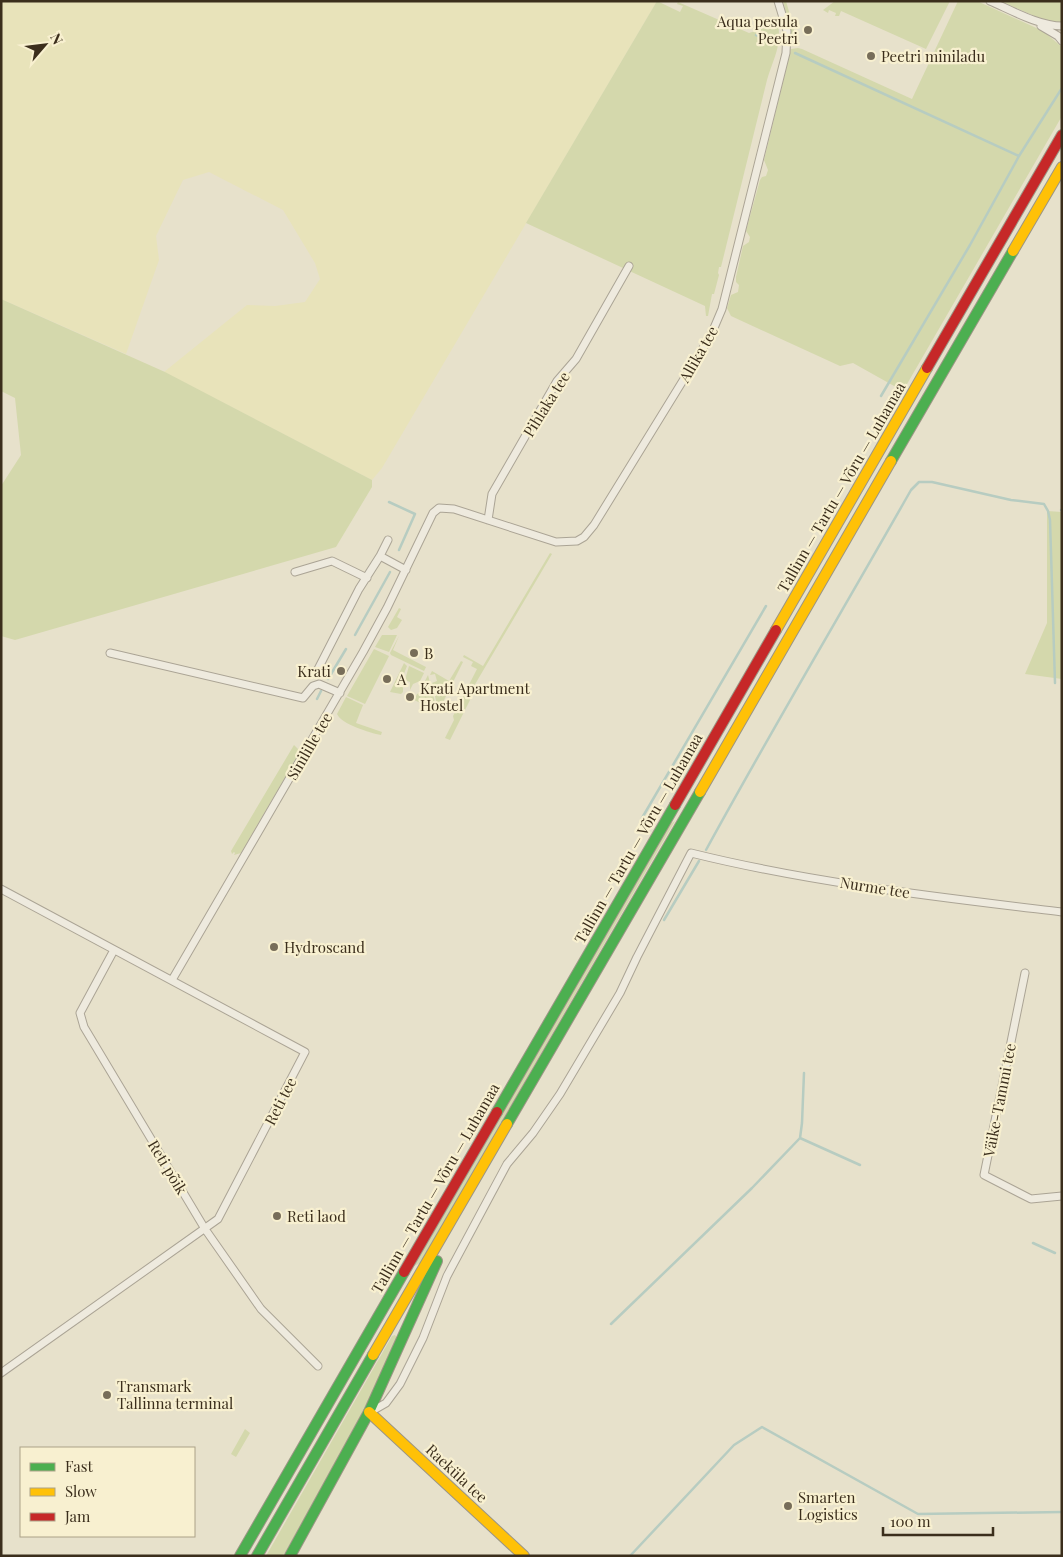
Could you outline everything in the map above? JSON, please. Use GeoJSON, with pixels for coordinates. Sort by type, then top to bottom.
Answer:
{"type":"FeatureCollection","features":[{"type":"Feature","properties":{"kind":"main road","name":"Tallinn — Tartu — Võru — Luhamaa"},"geometry":{"type":"LineString","coordinates":[[240,1556],[1062,135]]}},
{"type":"Feature","properties":{"kind":"main road","name":"Tallinn — Tartu — Võru — Luhamaa"},"geometry":{"type":"LineString","coordinates":[[257,1556],[1062,167]]}},
{"type":"Feature","properties":{"kind":"main road"},"geometry":{"type":"LineString","coordinates":[[290,1556],[369,1412],[436,1263],[459,1220],[464,1199]]}},
{"type":"Feature","properties":{"kind":"main road","name":"Raeküla tee"},"geometry":{"type":"LineString","coordinates":[[369,1412],[524,1556]]}},
{"type":"Feature","properties":{"kind":"street","name":"Allika tee"},"geometry":{"type":"LineString","coordinates":[[439,508],[454,509],[556,542],[571,542],[584,537],[594,525],[718,320],[786,53],[787,31],[778,1]]}},
{"type":"Feature","properties":{"kind":"street"},"geometry":{"type":"LineString","coordinates":[[990,1],[1048,29],[1062,41]]}},
{"type":"Feature","properties":{"kind":"street"},"geometry":{"type":"LineString","coordinates":[[1010,10],[1053,26],[1062,26]]}},
{"type":"Feature","properties":{"kind":"street","name":"Pihlaka tee"},"geometry":{"type":"LineString","coordinates":[[488,520],[492,494],[557,381],[576,359],[629,266]]}},
{"type":"Feature","properties":{"kind":"street","name":"Sinilille tee"},"geometry":{"type":"LineString","coordinates":[[172,980],[340,693],[387,608],[428,521],[439,508]]}},
{"type":"Feature","properties":{"kind":"street"},"geometry":{"type":"LineString","coordinates":[[318,669],[388,540]]}},
{"type":"Feature","properties":{"kind":"street"},"geometry":{"type":"LineString","coordinates":[[380,556],[406,570]]}},
{"type":"Feature","properties":{"kind":"street"},"geometry":{"type":"LineString","coordinates":[[295,572],[332,561],[367,578]]}},
{"type":"Feature","properties":{"kind":"street"},"geometry":{"type":"LineString","coordinates":[[110,654],[303,698],[313,686],[319,684],[340,693]]}},
{"type":"Feature","properties":{"kind":"street","name":"Nurme tee"},"geometry":{"type":"LineString","coordinates":[[369,1412],[386,1403],[400,1384],[423,1338],[447,1276],[507,1164],[533,1133],[565,1086],[620,993],[636,956],[691,853],[761,868],[925,895],[1062,912]]}},
{"type":"Feature","properties":{"kind":"street","name":"Reti tee"},"geometry":{"type":"LineString","coordinates":[[1,889],[305,1052],[218,1219],[1,1373]]}},
{"type":"Feature","properties":{"kind":"street","name":"Reti põik"},"geometry":{"type":"LineString","coordinates":[[114,950],[80,1013],[84,1027],[205,1229],[261,1309],[318,1366]]}},
{"type":"Feature","properties":{"kind":"street","name":"Väike-Tammi tee"},"geometry":{"type":"LineString","coordinates":[[1025,972],[984,1175],[1031,1199],[1062,1196]]}},
{"type":"Feature","properties":{"kind":"shaded area"},"geometry":{"type":"Polygon","coordinates":[[[1,1],[657,1],[382,468],[372,480],[164,372],[247,305],[275,306],[305,302],[320,279],[315,263],[283,210],[209,172],[183,180],[156,236],[159,260],[126,354],[1,299],[1,1]]]}},
{"type":"Feature","properties":{"kind":"green space"},"geometry":{"type":"Polygon","coordinates":[[[657,1],[680,12],[683,6],[677,4],[678,2],[749,33],[778,24],[778,46],[767,80],[708,316],[706,316],[705,306],[526,223],[657,1]]]}},
{"type":"Feature","properties":{"kind":"green space"},"geometry":{"type":"Polygon","coordinates":[[[783,1],[786,1],[797,40],[792,38],[783,1]]]}},
{"type":"Feature","properties":{"kind":"green space"},"geometry":{"type":"Polygon","coordinates":[[[835,1],[950,1],[926,49],[841,11],[839,16],[835,16],[836,13],[829,10],[828,13],[823,10],[835,1]]]}},
{"type":"Feature","properties":{"kind":"green space"},"geometry":{"type":"Polygon","coordinates":[[[958,1],[977,1],[1043,31],[1062,47],[1062,116],[903,391],[853,363],[840,366],[731,316],[727,308],[731,295],[738,292],[739,285],[736,282],[736,277],[743,246],[749,242],[750,237],[746,231],[760,180],[766,176],[768,170],[764,160],[791,49],[802,49],[912,99],[958,1]]]}},
{"type":"Feature","properties":{"kind":"green space"},"geometry":{"type":"Polygon","coordinates":[[[1000,1],[1062,1],[1062,23],[1046,21],[1000,1]]]}},
{"type":"Feature","properties":{"kind":"green space"},"geometry":{"type":"Polygon","coordinates":[[[1,299],[165,372],[372,480],[372,487],[336,547],[15,640],[1,636],[1,486],[21,455],[15,398],[1,391],[1,299]]]}},
{"type":"Feature","properties":{"kind":"green space"},"geometry":{"type":"Polygon","coordinates":[[[1047,511],[1062,512],[1062,679],[1025,674],[1047,623],[1047,511]]]}},
{"type":"Feature","properties":{"kind":"green space"},"geometry":{"type":"Polygon","coordinates":[[[550,553],[552,554],[474,686],[473,689],[475,690],[450,740],[445,738],[454,720],[453,716],[477,669],[471,666],[473,662],[463,657],[464,655],[483,666],[550,553]]]}},
{"type":"Feature","properties":{"kind":"green space"},"geometry":{"type":"Polygon","coordinates":[[[399,608],[401,609],[397,617],[402,620],[397,628],[391,630],[388,627],[399,608]]]}},
{"type":"Feature","properties":{"kind":"green space"},"geometry":{"type":"Polygon","coordinates":[[[382,635],[397,635],[389,652],[375,647],[382,635]]]}},
{"type":"Feature","properties":{"kind":"green space"},"geometry":{"type":"Polygon","coordinates":[[[399,636],[393,650],[426,667],[424,671],[391,655],[390,653],[399,636]]]}},
{"type":"Feature","properties":{"kind":"green space"},"geometry":{"type":"Polygon","coordinates":[[[374,649],[389,656],[365,704],[347,696],[374,649]]]}},
{"type":"Feature","properties":{"kind":"green space"},"geometry":{"type":"Polygon","coordinates":[[[461,661],[463,662],[440,708],[437,705],[432,683],[437,681],[435,674],[430,675],[432,671],[449,681],[461,661]]]}},
{"type":"Feature","properties":{"kind":"green space"},"geometry":{"type":"Polygon","coordinates":[[[404,663],[407,666],[403,676],[403,692],[401,694],[390,692],[404,663]]]}},
{"type":"Feature","properties":{"kind":"green space"},"geometry":{"type":"Polygon","coordinates":[[[409,666],[424,673],[420,681],[413,684],[410,690],[410,682],[405,680],[409,666]]]}},
{"type":"Feature","properties":{"kind":"green space"},"geometry":{"type":"Polygon","coordinates":[[[428,675],[436,706],[434,709],[414,700],[417,694],[423,691],[428,675]]]}},
{"type":"Feature","properties":{"kind":"green space"},"geometry":{"type":"Polygon","coordinates":[[[346,697],[363,705],[356,723],[382,732],[381,735],[356,728],[340,718],[337,714],[346,697]]]}},
{"type":"Feature","properties":{"kind":"green space"},"geometry":{"type":"Polygon","coordinates":[[[294,745],[298,749],[298,755],[241,853],[234,855],[234,852],[232,854],[231,851],[294,745]]]}},
{"type":"Feature","properties":{"kind":"green space"},"geometry":{"type":"Polygon","coordinates":[[[675,821],[420,1263],[414,1266],[670,824],[675,821]]]}},
{"type":"Feature","properties":{"kind":"green space"},"geometry":{"type":"Polygon","coordinates":[[[395,1335],[397,1338],[385,1366],[358,1421],[283,1556],[266,1556],[392,1336],[395,1335]]]}},
{"type":"Feature","properties":{"kind":"green space"},"geometry":{"type":"Polygon","coordinates":[[[245,1429],[250,1433],[236,1457],[231,1454],[245,1429]]]}},
{"type":"Feature","properties":{"kind":"waterway"},"geometry":{"type":"LineString","coordinates":[[756,35],[777,44]]}},
{"type":"Feature","properties":{"kind":"waterway"},"geometry":{"type":"LineString","coordinates":[[795,53],[1019,156]]}},
{"type":"Feature","properties":{"kind":"waterway"},"geometry":{"type":"LineString","coordinates":[[881,396],[970,245],[1019,156],[1062,88]]}},
{"type":"Feature","properties":{"kind":"waterway"},"geometry":{"type":"LineString","coordinates":[[706,850],[911,490],[919,482],[932,482],[1011,500],[1044,504],[1050,520],[1055,683]]}},
{"type":"Feature","properties":{"kind":"waterway"},"geometry":{"type":"LineString","coordinates":[[389,502],[415,514],[399,550]]}},
{"type":"Feature","properties":{"kind":"waterway"},"geometry":{"type":"LineString","coordinates":[[355,635],[390,572]]}},
{"type":"Feature","properties":{"kind":"waterway"},"geometry":{"type":"LineString","coordinates":[[642,818],[766,606]]}},
{"type":"Feature","properties":{"kind":"waterway"},"geometry":{"type":"LineString","coordinates":[[328,679],[346,649]]}},
{"type":"Feature","properties":{"kind":"waterway"},"geometry":{"type":"LineString","coordinates":[[317,699],[321,691]]}},
{"type":"Feature","properties":{"kind":"waterway"},"geometry":{"type":"LineString","coordinates":[[664,920],[699,861]]}},
{"type":"Feature","properties":{"kind":"waterway"},"geometry":{"type":"LineString","coordinates":[[611,1324],[752,1188],[800,1138],[804,1073]]}},
{"type":"Feature","properties":{"kind":"waterway"},"geometry":{"type":"LineString","coordinates":[[800,1138],[860,1165]]}},
{"type":"Feature","properties":{"kind":"waterway"},"geometry":{"type":"LineString","coordinates":[[1033,1243],[1055,1253]]}},
{"type":"Feature","properties":{"kind":"waterway"},"geometry":{"type":"LineString","coordinates":[[630,1556],[734,1445],[762,1427],[918,1514],[1062,1512]]}},
{"type":"Feature","properties":{"kind":"traffic: fast"},"geometry":{"type":"LineString","coordinates":[[891,461],[1013,251]]}},
{"type":"Feature","properties":{"kind":"traffic: fast"},"geometry":{"type":"LineString","coordinates":[[507,1124],[700,792]]}},
{"type":"Feature","properties":{"kind":"traffic: fast"},"geometry":{"type":"LineString","coordinates":[[497,1112],[675,805]]}},
{"type":"Feature","properties":{"kind":"traffic: fast"},"geometry":{"type":"LineString","coordinates":[[290,1556],[369,1412],[437,1261]]}},
{"type":"Feature","properties":{"kind":"traffic: fast"},"geometry":{"type":"LineString","coordinates":[[240,1556],[404,1272]]}},
{"type":"Feature","properties":{"kind":"traffic: fast"},"geometry":{"type":"LineString","coordinates":[[257,1556],[373,1355]]}},
{"type":"Feature","properties":{"kind":"traffic: slow"},"geometry":{"type":"LineString","coordinates":[[1013,251],[1062,167]]}},
{"type":"Feature","properties":{"kind":"traffic: slow"},"geometry":{"type":"LineString","coordinates":[[776,630],[927,368]]}},
{"type":"Feature","properties":{"kind":"traffic: slow"},"geometry":{"type":"LineString","coordinates":[[700,792],[891,461]]}},
{"type":"Feature","properties":{"kind":"traffic: slow"},"geometry":{"type":"LineString","coordinates":[[373,1355],[507,1124]]}},
{"type":"Feature","properties":{"kind":"traffic: slow"},"geometry":{"type":"LineString","coordinates":[[369,1412],[524,1556]]}},
{"type":"Feature","properties":{"kind":"traffic: jam"},"geometry":{"type":"LineString","coordinates":[[927,368],[1062,135]]}},
{"type":"Feature","properties":{"kind":"traffic: jam"},"geometry":{"type":"LineString","coordinates":[[675,805],[776,630]]}},
{"type":"Feature","properties":{"kind":"traffic: jam"},"geometry":{"type":"LineString","coordinates":[[404,1272],[497,1112]]}},
{"type":"Feature","properties":{"kind":"place","name":"Aqua pesula Peetri"},"geometry":{"type":"Point","coordinates":[808,30]}},
{"type":"Feature","properties":{"kind":"place","name":"Peetri miniladu"},"geometry":{"type":"Point","coordinates":[871,56]}},
{"type":"Feature","properties":{"kind":"place","name":"B"},"geometry":{"type":"Point","coordinates":[414,653]}},
{"type":"Feature","properties":{"kind":"place","name":"Krati"},"geometry":{"type":"Point","coordinates":[341,671]}},
{"type":"Feature","properties":{"kind":"place","name":"A"},"geometry":{"type":"Point","coordinates":[387,679]}},
{"type":"Feature","properties":{"kind":"place","name":"Krati Apartment Hostel"},"geometry":{"type":"Point","coordinates":[410,697]}},
{"type":"Feature","properties":{"kind":"place","name":"Hydroscand"},"geometry":{"type":"Point","coordinates":[274,947]}},
{"type":"Feature","properties":{"kind":"place","name":"Reti laod"},"geometry":{"type":"Point","coordinates":[277,1216]}},
{"type":"Feature","properties":{"kind":"place","name":"Transmark Tallinna terminal"},"geometry":{"type":"Point","coordinates":[107,1395]}},
{"type":"Feature","properties":{"kind":"place","name":"Smarten Logistics"},"geometry":{"type":"Point","coordinates":[788,1506]}}]}
